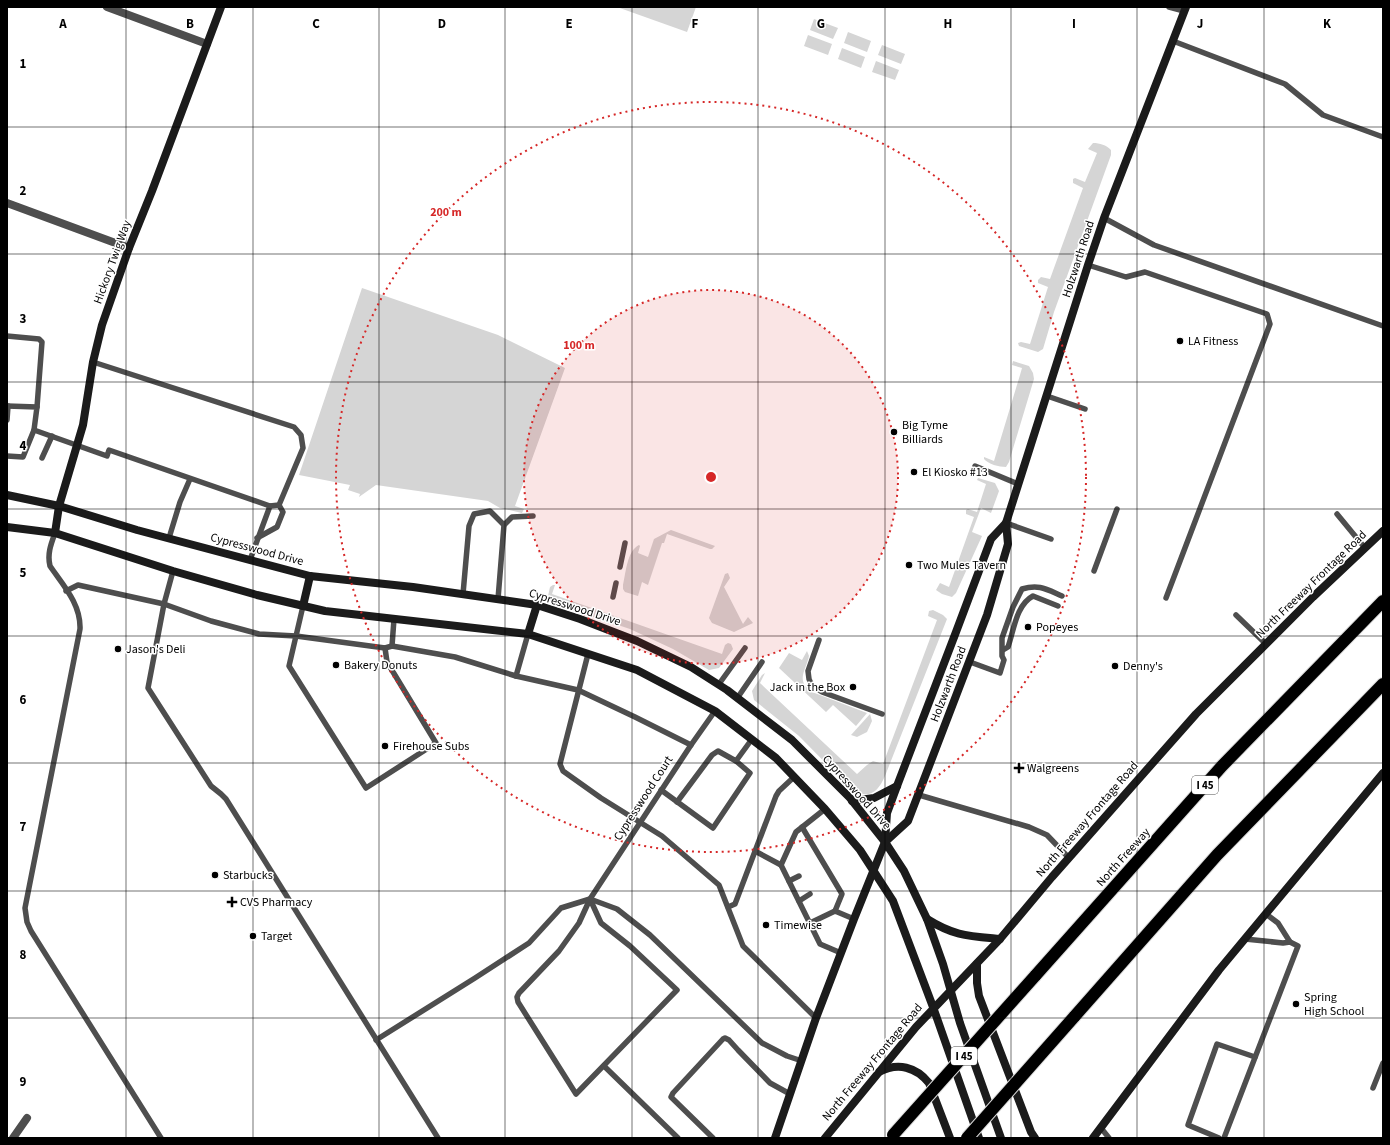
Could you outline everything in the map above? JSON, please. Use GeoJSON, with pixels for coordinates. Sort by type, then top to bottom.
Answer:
{"type":"FeatureCollection","features":[{"type":"Feature","properties":{"kind":"highway","name":"North Freeway"},"geometry":{"type":"LineString","coordinates":[[892,1136],[1222,766],[1383,601]]}},
{"type":"Feature","properties":{"kind":"highway"},"geometry":{"type":"LineString","coordinates":[[967,1138],[1217,855],[1383,684]]}},
{"type":"Feature","properties":{"kind":"main road","name":"Hickory Twig Way"},"geometry":{"type":"LineString","coordinates":[[55,533],[60,506],[83,425],[93,362],[102,325],[129,248],[221,7]]}},
{"type":"Feature","properties":{"kind":"main road","name":"Holzwarth Road"},"geometry":{"type":"LineString","coordinates":[[885,842],[908,821],[987,616],[1008,544],[1006,523],[1088,265],[1104,218],[1185,9]]}},
{"type":"Feature","properties":{"kind":"main road","name":"Cypresswood Drive"},"geometry":{"type":"LineString","coordinates":[[7,495],[60,506],[168,538],[310,576],[413,587],[537,605],[580,619],[637,641],[691,667],[719,684],[738,697],[792,740],[852,801],[885,842],[904,871],[927,919],[943,964],[963,1031],[1001,1138]]}},
{"type":"Feature","properties":{"kind":"main road","name":"Holzwarth Road"},"geometry":{"type":"LineString","coordinates":[[775,1138],[816,1018],[873,869],[885,842],[887,813],[896,786],[991,539],[1006,523]]}},
{"type":"Feature","properties":{"kind":"main road"},"geometry":{"type":"LineString","coordinates":[[7,527],[55,533],[173,572],[257,595],[325,611],[528,634],[637,670],[715,711],[776,758],[825,809],[860,850],[893,901],[933,1007],[978,1138]]}},
{"type":"Feature","properties":{"kind":"main road","name":"North Freeway Frontage Road"},"geometry":{"type":"LineString","coordinates":[[825,1138],[933,1007],[951,991],[1000,939],[1196,714],[1312,597],[1383,531]]}},
{"type":"Feature","properties":{"kind":"main road"},"geometry":{"type":"LineString","coordinates":[[303,606],[310,576]]}},
{"type":"Feature","properties":{"kind":"main road"},"geometry":{"type":"LineString","coordinates":[[528,634],[537,605]]}},
{"type":"Feature","properties":{"kind":"main road"},"geometry":{"type":"LineString","coordinates":[[1093,1138],[1219,970],[1383,773]]}},
{"type":"Feature","properties":{"kind":"main road"},"geometry":{"type":"LineString","coordinates":[[852,801],[874,798],[896,786]]}},
{"type":"Feature","properties":{"kind":"main road"},"geometry":{"type":"LineString","coordinates":[[927,919],[960,935],[1000,939]]}},
{"type":"Feature","properties":{"kind":"main road"},"geometry":{"type":"LineString","coordinates":[[977,964],[979,996],[1031,1132],[1035,1138]]}},
{"type":"Feature","properties":{"kind":"main road"},"geometry":{"type":"LineString","coordinates":[[878,1072],[885,1068],[902,1066],[910,1068],[924,1077],[929,1083],[950,1138]]}},
{"type":"Feature","properties":{"kind":"street"},"geometry":{"type":"LineString","coordinates":[[107,7],[206,44]]}},
{"type":"Feature","properties":{"kind":"street"},"geometry":{"type":"LineString","coordinates":[[7,203],[129,248]]}},
{"type":"Feature","properties":{"kind":"street"},"geometry":{"type":"LineString","coordinates":[[13,1138],[27,1118]]}},
{"type":"Feature","properties":{"kind":"lane"},"geometry":{"type":"LineString","coordinates":[[1169,7],[1185,9]]}},
{"type":"Feature","properties":{"kind":"lane"},"geometry":{"type":"LineString","coordinates":[[1173,40],[1285,84],[1323,115],[1383,137]]}},
{"type":"Feature","properties":{"kind":"lane"},"geometry":{"type":"LineString","coordinates":[[1104,218],[1154,246],[1383,326]]}},
{"type":"Feature","properties":{"kind":"lane"},"geometry":{"type":"LineString","coordinates":[[1088,265],[1126,277],[1145,272],[1267,314],[1270,324],[1166,598]]}},
{"type":"Feature","properties":{"kind":"lane"},"geometry":{"type":"LineString","coordinates":[[7,336],[38,338],[42,342],[34,430],[23,457],[7,456]]}},
{"type":"Feature","properties":{"kind":"lane"},"geometry":{"type":"LineString","coordinates":[[93,362],[294,427],[301,435],[303,448],[279,505]]}},
{"type":"Feature","properties":{"kind":"lane"},"geometry":{"type":"LineString","coordinates":[[1046,396],[1085,409]]}},
{"type":"Feature","properties":{"kind":"lane"},"geometry":{"type":"LineString","coordinates":[[7,420],[8,406],[37,407]]}},
{"type":"Feature","properties":{"kind":"lane"},"geometry":{"type":"LineString","coordinates":[[34,430],[107,456],[109,450],[270,506],[279,505]]}},
{"type":"Feature","properties":{"kind":"lane"},"geometry":{"type":"LineString","coordinates":[[42,458],[52,436]]}},
{"type":"Feature","properties":{"kind":"lane"},"geometry":{"type":"LineString","coordinates":[[974,466],[1018,484]]}},
{"type":"Feature","properties":{"kind":"lane"},"geometry":{"type":"LineString","coordinates":[[168,538],[180,502],[190,479]]}},
{"type":"Feature","properties":{"kind":"lane"},"geometry":{"type":"LineString","coordinates":[[257,538],[277,527],[283,512],[279,505]]}},
{"type":"Feature","properties":{"kind":"lane"},"geometry":{"type":"LineString","coordinates":[[250,560],[270,506]]}},
{"type":"Feature","properties":{"kind":"lane"},"geometry":{"type":"LineString","coordinates":[[1094,572],[1118,509]]}},
{"type":"Feature","properties":{"kind":"lane"},"geometry":{"type":"LineString","coordinates":[[463,594],[469,526],[474,514],[490,511],[504,525]]}},
{"type":"Feature","properties":{"kind":"lane"},"geometry":{"type":"LineString","coordinates":[[1337,514],[1365,548]]}},
{"type":"Feature","properties":{"kind":"lane"},"geometry":{"type":"LineString","coordinates":[[498,599],[504,525],[512,517],[533,516]]}},
{"type":"Feature","properties":{"kind":"lane"},"geometry":{"type":"LineString","coordinates":[[1006,523],[1051,539]]}},
{"type":"Feature","properties":{"kind":"lane"},"geometry":{"type":"LineString","coordinates":[[55,533],[49,550],[48,560],[50,566],[78,612],[80,629],[25,908],[26,915],[30,931],[161,1138]]}},
{"type":"Feature","properties":{"kind":"lane"},"geometry":{"type":"LineString","coordinates":[[620,566],[625,543]]}},
{"type":"Feature","properties":{"kind":"lane"},"geometry":{"type":"LineString","coordinates":[[173,572],[164,604],[148,688],[211,786],[226,799],[438,1138]]}},
{"type":"Feature","properties":{"kind":"lane"},"geometry":{"type":"LineString","coordinates":[[613,597],[616,583]]}},
{"type":"Feature","properties":{"kind":"lane"},"geometry":{"type":"LineString","coordinates":[[66,591],[78,585],[164,604],[211,621],[259,634],[296,636],[385,648],[392,646],[455,657],[516,676],[578,690],[691,745]]}},
{"type":"Feature","properties":{"kind":"lane"},"geometry":{"type":"LineString","coordinates":[[970,662],[1000,673],[1004,660],[1002,656],[1002,638],[1013,607],[1022,589],[1032,586],[1042,586],[1062,596]]}},
{"type":"Feature","properties":{"kind":"lane"},"geometry":{"type":"LineString","coordinates":[[1003,650],[1008,647],[1021,608],[1026,600],[1033,596],[1058,606]]}},
{"type":"Feature","properties":{"kind":"lane"},"geometry":{"type":"LineString","coordinates":[[303,606],[289,666],[366,788],[436,743],[387,662],[385,648]]}},
{"type":"Feature","properties":{"kind":"lane"},"geometry":{"type":"LineString","coordinates":[[1236,615],[1266,644]]}},
{"type":"Feature","properties":{"kind":"lane"},"geometry":{"type":"LineString","coordinates":[[392,646],[394,619]]}},
{"type":"Feature","properties":{"kind":"lane"},"geometry":{"type":"LineString","coordinates":[[516,676],[528,634]]}},
{"type":"Feature","properties":{"kind":"lane"},"geometry":{"type":"LineString","coordinates":[[819,640],[808,671],[812,686],[822,692],[882,714]]}},
{"type":"Feature","properties":{"kind":"lane"},"geometry":{"type":"LineString","coordinates":[[719,684],[745,648]]}},
{"type":"Feature","properties":{"kind":"lane"},"geometry":{"type":"LineString","coordinates":[[588,654],[560,764],[563,771],[601,798],[662,836],[719,885],[743,946],[816,1018]]}},
{"type":"Feature","properties":{"kind":"lane"},"geometry":{"type":"LineString","coordinates":[[738,697],[762,662]]}},
{"type":"Feature","properties":{"kind":"lane","name":"Cypresswood Court"},"geometry":{"type":"LineString","coordinates":[[604,1066],[576,1094],[518,1002],[517,997],[519,992],[560,952],[579,923],[590,899],[661,790],[715,711]]}},
{"type":"Feature","properties":{"kind":"lane"},"geometry":{"type":"LineString","coordinates":[[736,761],[752,739]]}},
{"type":"Feature","properties":{"kind":"lane"},"geometry":{"type":"LineString","coordinates":[[661,790],[677,802],[713,828],[750,772],[718,750],[712,755],[677,802]]}},
{"type":"Feature","properties":{"kind":"lane"},"geometry":{"type":"LineString","coordinates":[[728,907],[735,904],[776,796],[779,791],[794,777]]}},
{"type":"Feature","properties":{"kind":"lane"},"geometry":{"type":"LineString","coordinates":[[919,795],[1029,827],[1047,835],[1069,858]]}},
{"type":"Feature","properties":{"kind":"lane"},"geometry":{"type":"LineString","coordinates":[[781,865],[796,832],[825,809]]}},
{"type":"Feature","properties":{"kind":"lane"},"geometry":{"type":"LineString","coordinates":[[802,827],[831,880],[842,894],[835,911],[810,923]]}},
{"type":"Feature","properties":{"kind":"lane"},"geometry":{"type":"LineString","coordinates":[[755,851],[781,865],[820,944],[841,953]]}},
{"type":"Feature","properties":{"kind":"lane"},"geometry":{"type":"LineString","coordinates":[[789,881],[799,876]]}},
{"type":"Feature","properties":{"kind":"lane"},"geometry":{"type":"LineString","coordinates":[[799,901],[810,894]]}},
{"type":"Feature","properties":{"kind":"lane"},"geometry":{"type":"LineString","coordinates":[[376,1040],[529,943],[561,908],[590,899],[617,909],[650,935],[762,1042],[787,1056],[802,1061]]}},
{"type":"Feature","properties":{"kind":"lane"},"geometry":{"type":"LineString","coordinates":[[590,899],[601,923],[630,946],[677,990],[604,1066],[678,1138]]}},
{"type":"Feature","properties":{"kind":"lane"},"geometry":{"type":"LineString","coordinates":[[835,911],[854,919]]}},
{"type":"Feature","properties":{"kind":"lane"},"geometry":{"type":"LineString","coordinates":[[1224,1138],[1298,946],[1290,942],[1278,924],[1266,914]]}},
{"type":"Feature","properties":{"kind":"lane"},"geometry":{"type":"LineString","coordinates":[[1245,939],[1283,943],[1290,942]]}},
{"type":"Feature","properties":{"kind":"lane"},"geometry":{"type":"LineString","coordinates":[[713,1138],[671,1097],[723,1039],[725,1038],[729,1040],[770,1083],[790,1094]]}},
{"type":"Feature","properties":{"kind":"lane"},"geometry":{"type":"LineString","coordinates":[[1219,1138],[1188,1125],[1217,1044],[1255,1057]]}},
{"type":"Feature","properties":{"kind":"lane"},"geometry":{"type":"LineString","coordinates":[[1373,1088],[1383,1062]]}},
{"type":"Feature","properties":{"kind":"lane"},"geometry":{"type":"LineString","coordinates":[[1102,1128],[1109,1138]]}},
{"type":"Feature","properties":{"kind":"shaded area"},"geometry":{"type":"Polygon","coordinates":[[[617,7],[696,7],[687,32],[617,7]]]}},
{"type":"Feature","properties":{"kind":"shaded area"},"geometry":{"type":"Polygon","coordinates":[[[814,19],[838,28],[833,39],[810,30],[814,19]]]}},
{"type":"Feature","properties":{"kind":"shaded area"},"geometry":{"type":"Polygon","coordinates":[[[848,32],[871,41],[867,52],[844,43],[848,32]]]}},
{"type":"Feature","properties":{"kind":"shaded area"},"geometry":{"type":"Polygon","coordinates":[[[808,35],[832,44],[828,55],[804,46],[808,35]]]}},
{"type":"Feature","properties":{"kind":"shaded area"},"geometry":{"type":"Polygon","coordinates":[[[882,45],[905,54],[901,64],[878,55],[882,45]]]}},
{"type":"Feature","properties":{"kind":"shaded area"},"geometry":{"type":"Polygon","coordinates":[[[842,48],[865,57],[861,68],[838,59],[842,48]]]}},
{"type":"Feature","properties":{"kind":"shaded area"},"geometry":{"type":"Polygon","coordinates":[[[876,61],[899,70],[895,80],[872,72],[876,61]]]}},
{"type":"Feature","properties":{"kind":"shaded area"},"geometry":{"type":"Polygon","coordinates":[[[1093,143],[1107,147],[1111,150],[1111,155],[1054,312],[1043,349],[1038,352],[1019,346],[1018,343],[1021,342],[1030,344],[1048,287],[1038,283],[1038,280],[1041,277],[1050,279],[1083,188],[1073,183],[1073,179],[1075,178],[1085,182],[1097,153],[1088,149],[1093,143]]]}},
{"type":"Feature","properties":{"kind":"shaded area"},"geometry":{"type":"Polygon","coordinates":[[[362,288],[498,335],[565,368],[515,506],[524,509],[522,513],[500,508],[488,501],[376,485],[359,497],[360,494],[348,490],[350,485],[299,475],[362,288]]]}},
{"type":"Feature","properties":{"kind":"shaded area"},"geometry":{"type":"Polygon","coordinates":[[[1013,361],[1029,366],[1033,373],[1034,379],[1009,462],[1006,467],[1003,467],[988,462],[984,459],[984,457],[994,461],[1022,368],[1012,365],[1013,361]]]}},
{"type":"Feature","properties":{"kind":"shaded area"},"geometry":{"type":"Polygon","coordinates":[[[978,478],[995,483],[999,491],[991,513],[981,508],[972,532],[982,536],[956,593],[952,597],[942,594],[936,590],[940,583],[949,587],[974,517],[966,514],[966,510],[968,509],[977,512],[986,484],[977,480],[978,478]]]}},
{"type":"Feature","properties":{"kind":"shaded area"},"geometry":{"type":"Polygon","coordinates":[[[671,530],[715,546],[710,549],[667,534],[664,543],[662,543],[648,585],[642,582],[638,596],[625,592],[623,585],[629,557],[632,552],[639,545],[638,553],[648,557],[654,539],[671,530]]]}},
{"type":"Feature","properties":{"kind":"shaded area"},"geometry":{"type":"Polygon","coordinates":[[[728,573],[730,578],[724,587],[743,624],[748,617],[753,623],[734,632],[712,623],[709,618],[725,574],[728,573]]]}},
{"type":"Feature","properties":{"kind":"shaded area"},"geometry":{"type":"Polygon","coordinates":[[[555,585],[552,594],[722,654],[725,645],[728,643],[731,644],[733,649],[719,668],[709,670],[673,649],[630,629],[555,606],[549,600],[548,596],[550,587],[555,585]]]}},
{"type":"Feature","properties":{"kind":"shaded area"},"geometry":{"type":"Polygon","coordinates":[[[933,610],[943,615],[947,619],[885,776],[873,792],[864,794],[853,791],[799,736],[754,700],[752,691],[762,675],[765,673],[760,683],[857,774],[873,761],[883,764],[937,620],[928,616],[929,611],[933,610]]]}},
{"type":"Feature","properties":{"kind":"shaded area"},"geometry":{"type":"Polygon","coordinates":[[[807,651],[809,656],[803,679],[807,688],[812,692],[867,713],[856,726],[833,705],[826,712],[779,668],[789,653],[802,660],[807,651]]]}},
{"type":"Feature","properties":{"kind":"shaded area"},"geometry":{"type":"Polygon","coordinates":[[[870,714],[872,721],[867,732],[857,737],[851,735],[870,714]]]}},
{"type":"Feature","properties":{"kind":"place","name":"LA Fitness"},"geometry":{"type":"Point","coordinates":[1180,341]}},
{"type":"Feature","properties":{"kind":"place","name":"Big Tyme Billiards"},"geometry":{"type":"Point","coordinates":[894,432]}},
{"type":"Feature","properties":{"kind":"place","name":"El Kiosko #13"},"geometry":{"type":"Point","coordinates":[914,472]}},
{"type":"Feature","properties":{"kind":"place","name":"Two Mules Tavern"},"geometry":{"type":"Point","coordinates":[909,565]}},
{"type":"Feature","properties":{"kind":"place","name":"Popeyes"},"geometry":{"type":"Point","coordinates":[1028,627]}},
{"type":"Feature","properties":{"kind":"place","name":"Jason's Deli"},"geometry":{"type":"Point","coordinates":[118,649]}},
{"type":"Feature","properties":{"kind":"place","name":"Bakery Donuts"},"geometry":{"type":"Point","coordinates":[336,665]}},
{"type":"Feature","properties":{"kind":"place","name":"Denny's"},"geometry":{"type":"Point","coordinates":[1115,666]}},
{"type":"Feature","properties":{"kind":"place","name":"Jack in the Box"},"geometry":{"type":"Point","coordinates":[853,687]}},
{"type":"Feature","properties":{"kind":"place","name":"Firehouse Subs"},"geometry":{"type":"Point","coordinates":[385,746]}},
{"type":"Feature","properties":{"kind":"place","name":"Walgreens"},"geometry":{"type":"Point","coordinates":[1019,768]}},
{"type":"Feature","properties":{"kind":"place","name":"Starbucks"},"geometry":{"type":"Point","coordinates":[215,875]}},
{"type":"Feature","properties":{"kind":"place","name":"CVS Pharmacy"},"geometry":{"type":"Point","coordinates":[232,902]}},
{"type":"Feature","properties":{"kind":"place","name":"Timewise"},"geometry":{"type":"Point","coordinates":[766,925]}},
{"type":"Feature","properties":{"kind":"place","name":"Target"},"geometry":{"type":"Point","coordinates":[253,936]}},
{"type":"Feature","properties":{"kind":"place","name":"Spring High School"},"geometry":{"type":"Point","coordinates":[1296,1004]}}]}
